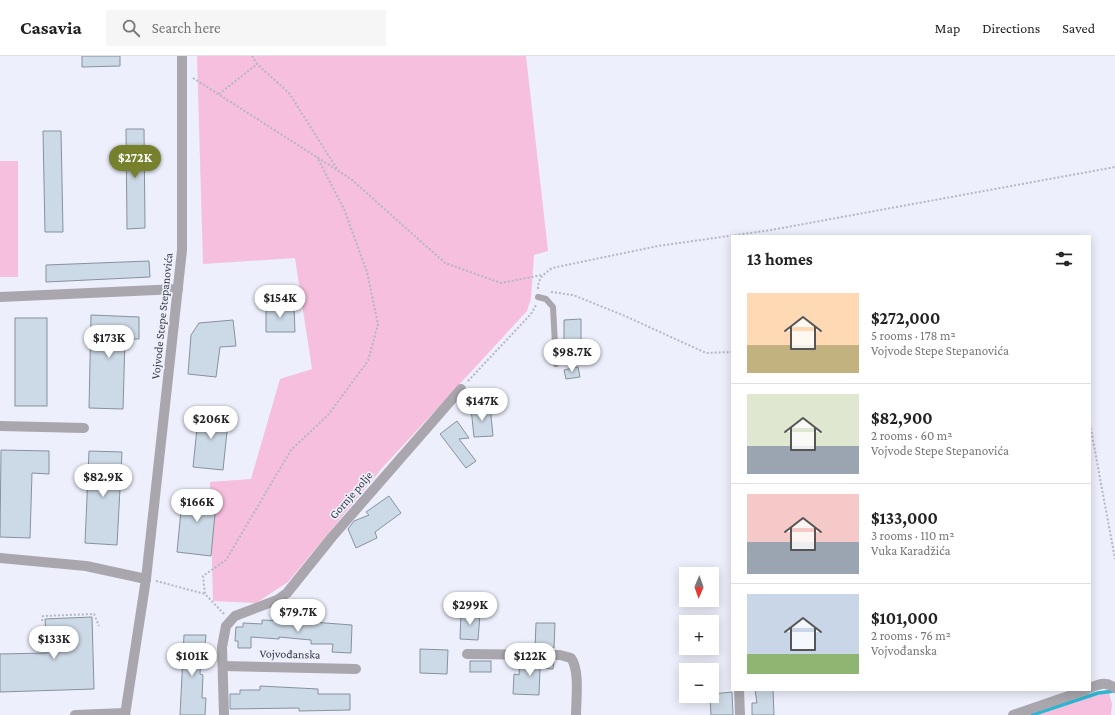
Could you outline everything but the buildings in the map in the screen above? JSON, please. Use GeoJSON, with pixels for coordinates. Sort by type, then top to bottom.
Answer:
{"type":"FeatureCollection","features":[{"type":"Feature","properties":{"kind":"street","name":"Vojvode Stepe Stepanovića"},"geometry":{"type":"LineString","coordinates":[[125,714],[146,579],[182,250],[182,56]]}},
{"type":"Feature","properties":{"kind":"street"},"geometry":{"type":"LineString","coordinates":[[0,297],[41,297],[178,289]]}},
{"type":"Feature","properties":{"kind":"street","name":"Gornje polje"},"geometry":{"type":"LineString","coordinates":[[231,621],[235,616],[277,600],[287,593],[332,537],[461,389]]}},
{"type":"Feature","properties":{"kind":"street"},"geometry":{"type":"LineString","coordinates":[[0,426],[84,428]]}},
{"type":"Feature","properties":{"kind":"street"},"geometry":{"type":"LineString","coordinates":[[0,558],[86,566],[146,579]]}},
{"type":"Feature","properties":{"kind":"street"},"geometry":{"type":"LineString","coordinates":[[224,715],[223,637],[226,626],[231,621]]}},
{"type":"Feature","properties":{"kind":"street"},"geometry":{"type":"LineString","coordinates":[[467,654],[560,655],[571,658],[575,663],[576,715]]}},
{"type":"Feature","properties":{"kind":"street","name":"Vojvođanska"},"geometry":{"type":"LineString","coordinates":[[223,666],[356,669]]}},
{"type":"Feature","properties":{"kind":"street"},"geometry":{"type":"LineString","coordinates":[[1091,688],[1108,683],[1115,688]]}},
{"type":"Feature","properties":{"kind":"street"},"geometry":{"type":"LineString","coordinates":[[739,691],[740,715]]}},
{"type":"Feature","properties":{"kind":"street"},"geometry":{"type":"LineString","coordinates":[[1013,715],[1083,691]]}},
{"type":"Feature","properties":{"kind":"street"},"geometry":{"type":"LineString","coordinates":[[75,715],[125,714]]}},
{"type":"Feature","properties":{"kind":"lane"},"geometry":{"type":"LineString","coordinates":[[538,297],[546,299],[553,307],[556,364]]}},
{"type":"Feature","properties":{"kind":"path"},"geometry":{"type":"LineString","coordinates":[[252,56],[257,64],[289,93],[338,170]]}},
{"type":"Feature","properties":{"kind":"path"},"geometry":{"type":"LineString","coordinates":[[219,94],[257,64]]}},
{"type":"Feature","properties":{"kind":"path"},"geometry":{"type":"LineString","coordinates":[[182,71],[351,179],[446,263],[502,283],[542,275]]}},
{"type":"Feature","properties":{"kind":"path"},"geometry":{"type":"LineString","coordinates":[[205,594],[203,576],[226,560],[291,450],[328,415],[368,361],[378,324],[367,272],[344,209],[317,157]]}},
{"type":"Feature","properties":{"kind":"path"},"geometry":{"type":"LineString","coordinates":[[736,235],[771,230],[1115,167]]}},
{"type":"Feature","properties":{"kind":"path"},"geometry":{"type":"LineString","coordinates":[[461,389],[531,314],[537,303],[538,281],[542,275],[552,268],[658,246],[731,236]]}},
{"type":"Feature","properties":{"kind":"path"},"geometry":{"type":"LineString","coordinates":[[538,290],[573,295],[626,316],[706,353],[731,352]]}},
{"type":"Feature","properties":{"kind":"path"},"geometry":{"type":"LineString","coordinates":[[1091,429],[1115,559]]}},
{"type":"Feature","properties":{"kind":"path"},"geometry":{"type":"LineString","coordinates":[[146,579],[205,594],[231,621]]}},
{"type":"Feature","properties":{"kind":"path"},"geometry":{"type":"LineString","coordinates":[[42,621],[43,616],[94,614],[99,626]]}},
{"type":"Feature","properties":{"kind":"shaded area"},"geometry":{"type":"Polygon","coordinates":[[[197,56],[526,56],[548,251],[534,255],[531,298],[527,311],[383,467],[288,582],[256,603],[213,601],[210,482],[251,479],[280,379],[312,369],[295,258],[203,264],[197,56]]]}},
{"type":"Feature","properties":{"kind":"shaded area"},"geometry":{"type":"Polygon","coordinates":[[[0,161],[18,161],[18,277],[0,277],[0,161]]]}},
{"type":"Feature","properties":{"kind":"shaded area"},"geometry":{"type":"Polygon","coordinates":[[[1108,689],[1112,704],[1111,715],[1024,715],[1108,689]]]}},
{"type":"Feature","properties":{"kind":"waterway"},"geometry":{"type":"LineString","coordinates":[[1032,715],[1098,693],[1115,691]]}}]}
